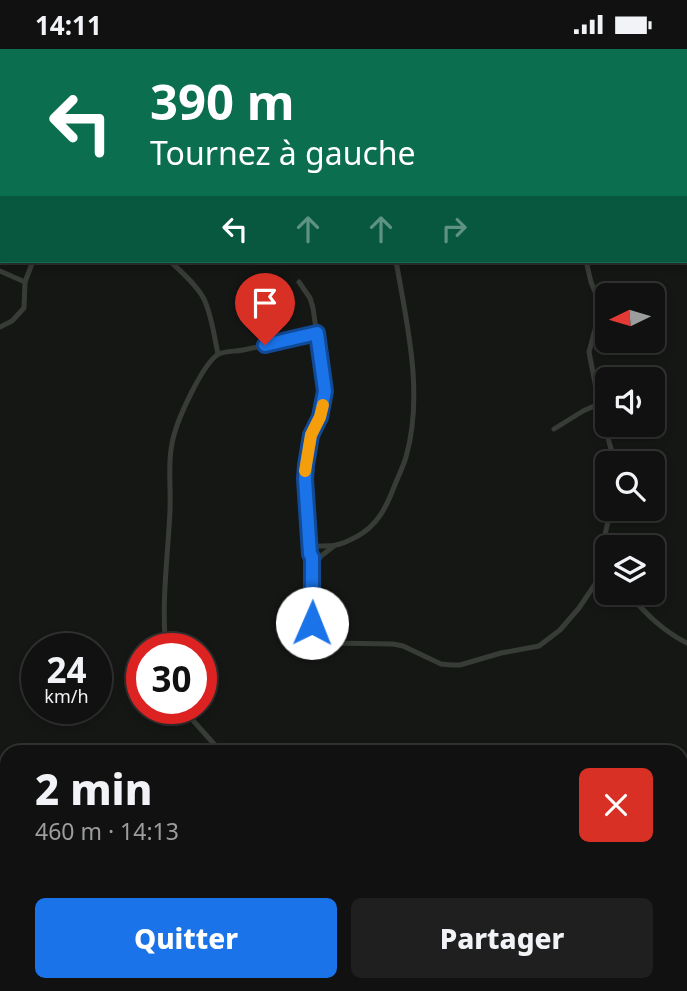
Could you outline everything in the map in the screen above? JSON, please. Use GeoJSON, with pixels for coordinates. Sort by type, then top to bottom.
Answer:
{"type":"FeatureCollection","features":[{"type":"Feature","properties":{"kind":"street"},"geometry":{"type":"LineString","coordinates":[[0,327],[12,321],[24,308],[24,282],[32,263]]}},
{"type":"Feature","properties":{"kind":"street"},"geometry":{"type":"LineString","coordinates":[[172,263],[194,284],[204,299],[218,354]]}},
{"type":"Feature","properties":{"kind":"street"},"geometry":{"type":"LineString","coordinates":[[313,569],[322,555],[334,546],[358,536],[375,523],[385,510],[406,459],[412,432],[414,391],[411,339],[396,263]]}},
{"type":"Feature","properties":{"kind":"street"},"geometry":{"type":"LineString","coordinates":[[586,263],[598,299],[599,315],[589,352],[595,383]]}},
{"type":"Feature","properties":{"kind":"street"},"geometry":{"type":"LineString","coordinates":[[0,271],[24,282]]}},
{"type":"Feature","properties":{"kind":"street"},"geometry":{"type":"LineString","coordinates":[[299,282],[310,298],[325,391],[320,417],[311,435],[305,479],[313,569],[312,623],[315,640],[403,646],[441,664],[460,665],[539,646],[560,630],[595,585]]}},
{"type":"Feature","properties":{"kind":"street"},"geometry":{"type":"LineString","coordinates":[[164,633],[170,509],[169,460],[174,433],[189,398],[202,373],[218,354],[317,333]]}},
{"type":"Feature","properties":{"kind":"street"},"geometry":{"type":"LineString","coordinates":[[554,429],[595,406]]}},
{"type":"Feature","properties":{"kind":"street"},"geometry":{"type":"LineString","coordinates":[[310,550],[321,545],[334,546]]}},
{"type":"Feature","properties":{"kind":"street"},"geometry":{"type":"LineString","coordinates":[[310,550],[322,555]]}},
{"type":"Feature","properties":{"kind":"street"},"geometry":{"type":"LineString","coordinates":[[638,605],[669,634],[687,643]]}},
{"type":"Feature","properties":{"kind":"street"},"geometry":{"type":"LineString","coordinates":[[196,724],[215,745]]}},
{"type":"Feature","properties":{"kind":"slow traffic"},"geometry":{"type":"LineString","coordinates":[[305,471],[311,435],[323,405]]}},
{"type":"Feature","properties":{"kind":"route"},"geometry":{"type":"LineString","coordinates":[[265,345],[317,333],[325,391],[320,417],[311,435],[305,479],[312,557],[312,623]]}}]}
